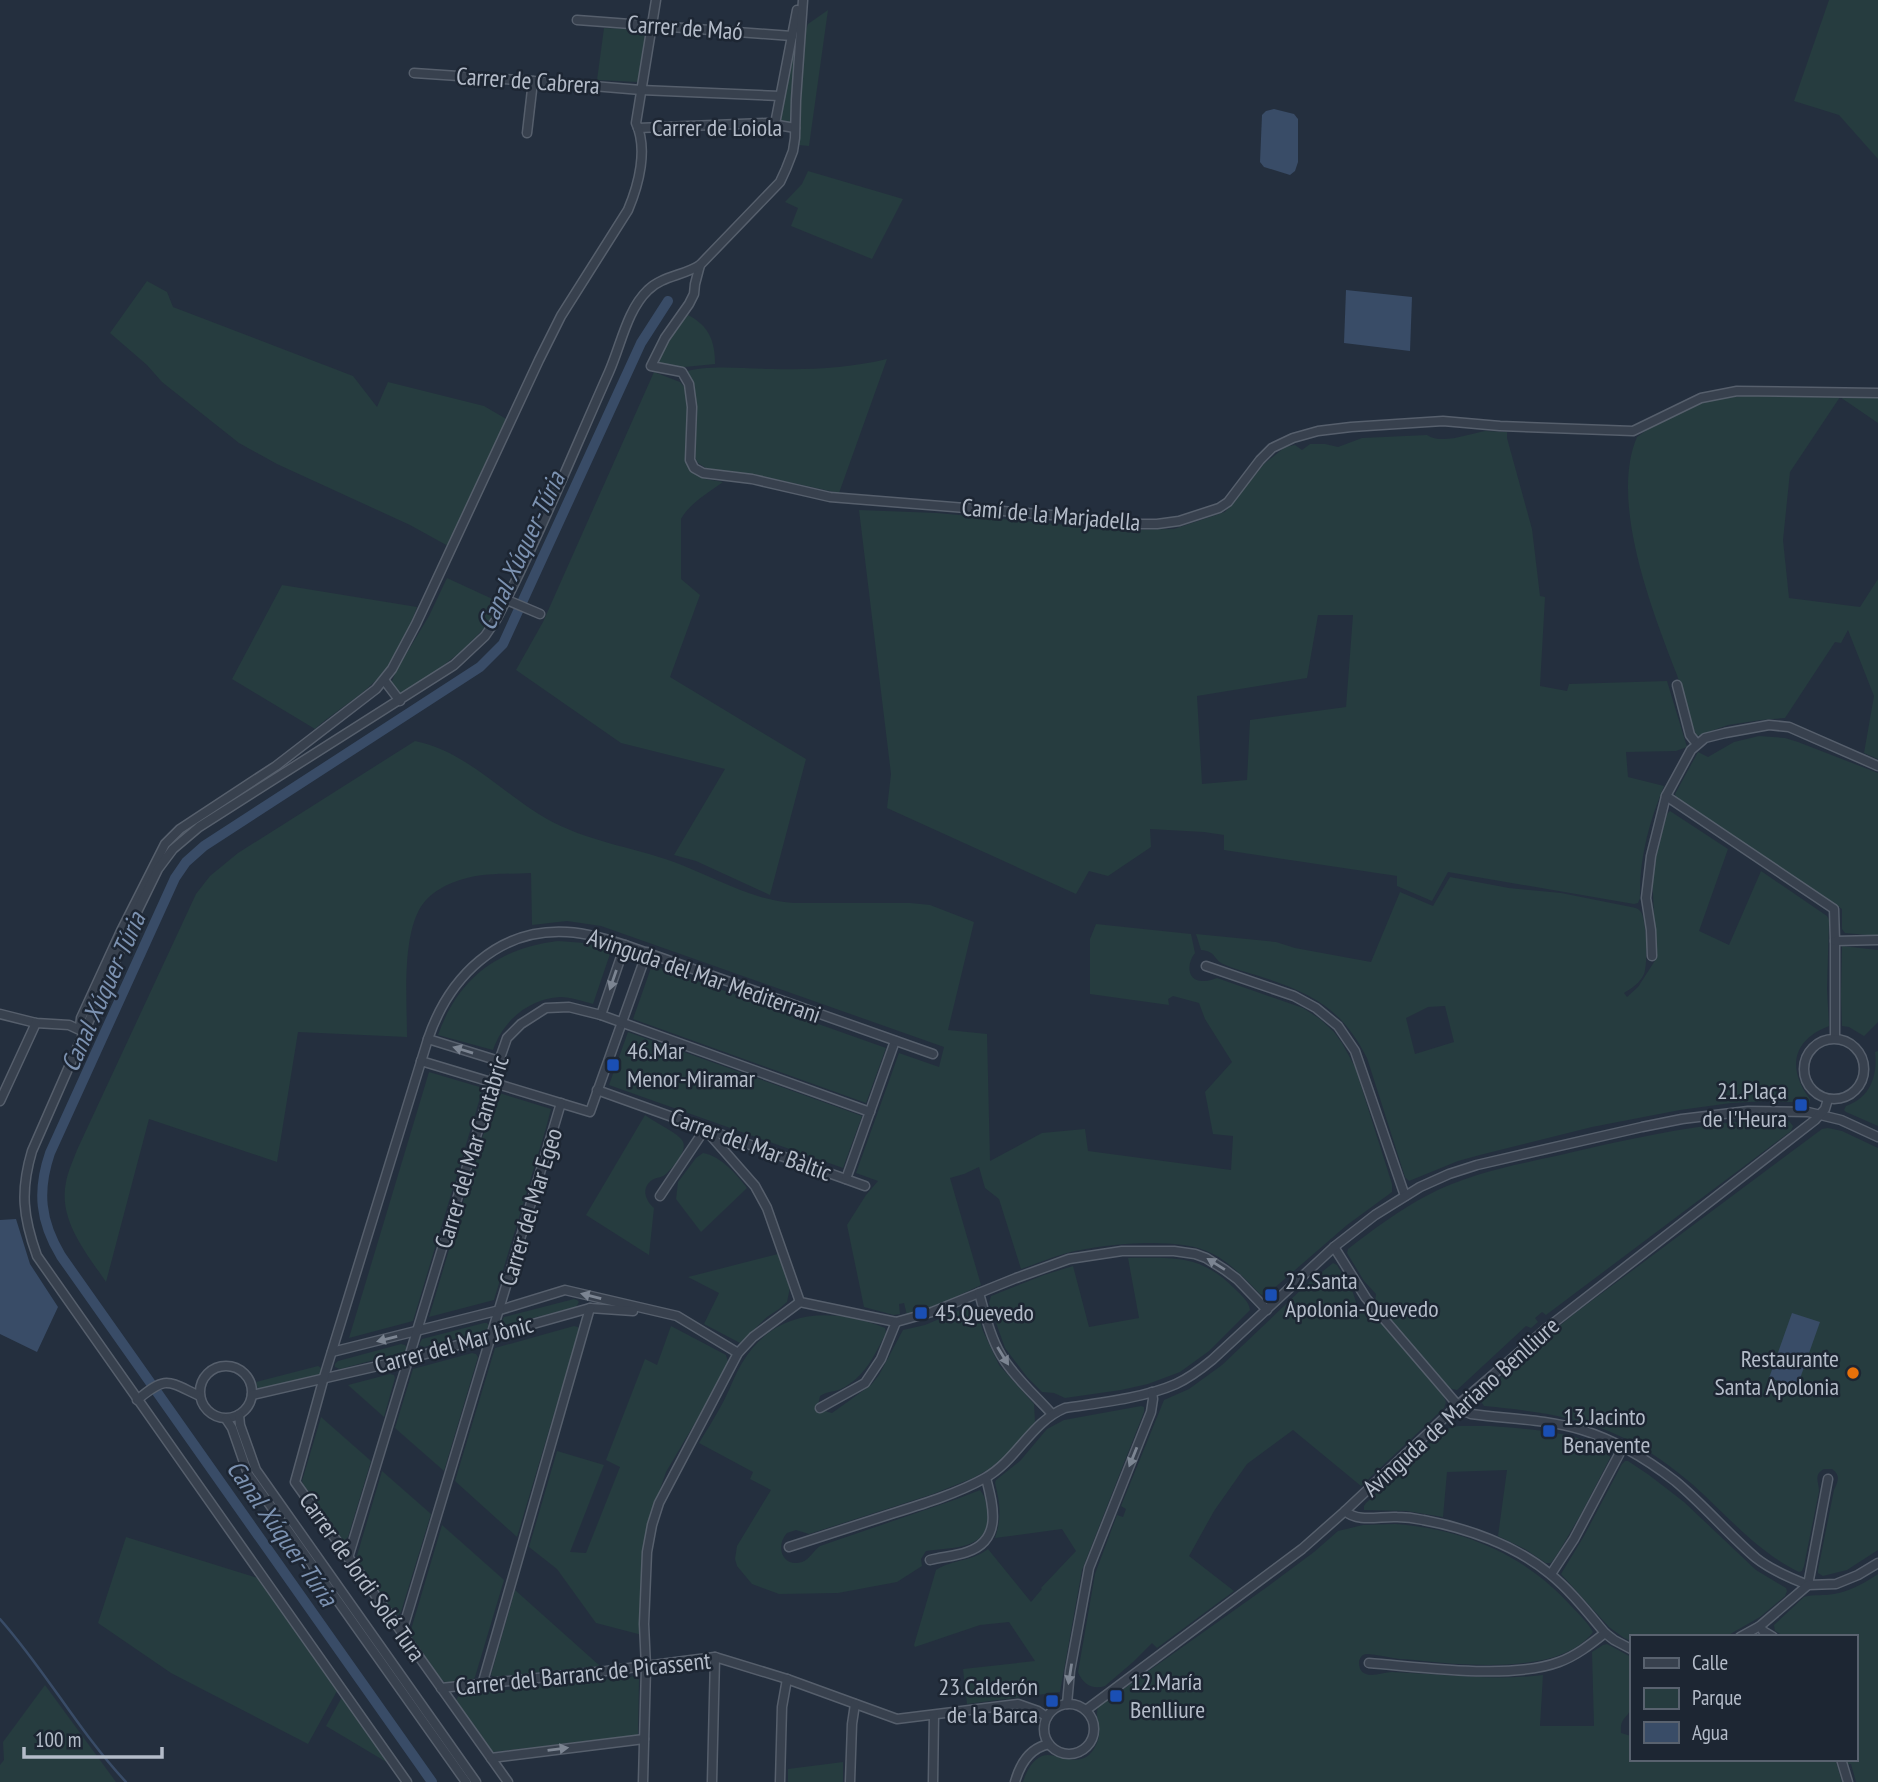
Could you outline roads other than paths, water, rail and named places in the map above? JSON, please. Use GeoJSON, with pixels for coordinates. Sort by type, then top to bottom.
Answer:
{"type":"FeatureCollection","features":[{"type":"Feature","properties":{"kind":"street"},"geometry":{"type":"LineString","coordinates":[[0,1014],[36,1023],[75,1025],[81,1018],[165,844],[192,820],[266,772],[376,689],[384,680],[402,652],[440,576],[561,316],[628,210],[636,191],[642,152],[636,123],[656,0]]}},
{"type":"Feature","properties":{"kind":"street"},"geometry":{"type":"LineString","coordinates":[[775,124],[801,0]]}},
{"type":"Feature","properties":{"kind":"street"},"geometry":{"type":"LineString","coordinates":[[407,1782],[140,1398],[37,1256],[23,1209],[26,1171],[32,1151],[136,914],[158,869],[173,849],[186,837],[454,665],[485,636],[496,620],[616,356],[639,299],[661,279],[688,273],[700,265],[780,183],[793,151],[801,0]]}},
{"type":"Feature","properties":{"kind":"street","name":"Carrer de Maó"},"geometry":{"type":"LineString","coordinates":[[577,20],[792,36]]}},
{"type":"Feature","properties":{"kind":"street","name":"Carrer de Cabrera"},"geometry":{"type":"LineString","coordinates":[[414,73],[641,90],[780,96]]}},
{"type":"Feature","properties":{"kind":"street"},"geometry":{"type":"LineString","coordinates":[[527,133],[533,81]]}},
{"type":"Feature","properties":{"kind":"street","name":"Carrer de Loiola"},"geometry":{"type":"LineString","coordinates":[[639,128],[775,124],[795,128]]}},
{"type":"Feature","properties":{"kind":"street","name":"Camí de la Marjadella"},"geometry":{"type":"LineString","coordinates":[[700,265],[694,294],[665,338],[651,366],[682,372],[689,384],[692,407],[690,460],[694,468],[704,473],[759,480],[830,497],[1076,517],[1125,524],[1157,524],[1179,521],[1219,508],[1228,502],[1272,448],[1293,438],[1318,431],[1443,421],[1633,431],[1701,398],[1737,391],[1878,393]]}},
{"type":"Feature","properties":{"kind":"street"},"geometry":{"type":"LineString","coordinates":[[507,600],[539,614]]}},
{"type":"Feature","properties":{"kind":"street"},"geometry":{"type":"LineString","coordinates":[[384,680],[400,701]]}},
{"type":"Feature","properties":{"kind":"street"},"geometry":{"type":"LineString","coordinates":[[1677,685],[1690,735],[1697,744]]}},
{"type":"Feature","properties":{"kind":"street"},"geometry":{"type":"LineString","coordinates":[[1652,956],[1646,898],[1654,838],[1666,796],[1690,750],[1697,744],[1705,738],[1725,733],[1779,725],[1878,766]]}},
{"type":"Feature","properties":{"kind":"street"},"geometry":{"type":"LineString","coordinates":[[266,772],[272,781]]}},
{"type":"Feature","properties":{"kind":"street"},"geometry":{"type":"LineString","coordinates":[[1666,796],[1834,909],[1835,1038]]}},
{"type":"Feature","properties":{"kind":"street","name":"Avinguda del Mar Mediterrani"},"geometry":{"type":"LineString","coordinates":[[332,1352],[438,1013],[461,978],[477,962],[494,951],[526,937],[543,933],[592,935],[933,1054]]}},
{"type":"Feature","properties":{"kind":"street"},"geometry":{"type":"LineString","coordinates":[[1835,941],[1878,940]]}},
{"type":"Feature","properties":{"kind":"street"},"geometry":{"type":"LineString","coordinates":[[601,1015],[625,945]]}},
{"type":"Feature","properties":{"kind":"street"},"geometry":{"type":"LineString","coordinates":[[421,1061],[590,1112],[647,952]]}},
{"type":"Feature","properties":{"kind":"street"},"geometry":{"type":"LineString","coordinates":[[1206,966],[1294,996],[1316,1008],[1338,1026],[1355,1051],[1405,1196]]}},
{"type":"Feature","properties":{"kind":"street","name":"Carrer del Mar Cantàbric"},"geometry":{"type":"LineString","coordinates":[[348,1558],[492,1082],[507,1038],[521,1024],[546,1008],[569,1007],[601,1015],[870,1112]]}},
{"type":"Feature","properties":{"kind":"street"},"geometry":{"type":"LineString","coordinates":[[81,1018],[80,1027],[84,1032]]}},
{"type":"Feature","properties":{"kind":"street"},"geometry":{"type":"LineString","coordinates":[[0,1101],[36,1023]]}},
{"type":"Feature","properties":{"kind":"street"},"geometry":{"type":"LineString","coordinates":[[69,1025],[84,1032]]}},
{"type":"Feature","properties":{"kind":"street"},"geometry":{"type":"LineString","coordinates":[[1835,1038],[1850,1043],[1858,1050],[1865,1064],[1863,1080],[1855,1092],[1828,1099],[1812,1089],[1805,1079],[1804,1067],[1810,1050],[1821,1041],[1835,1038]]}},
{"type":"Feature","properties":{"kind":"street"},"geometry":{"type":"LineString","coordinates":[[428,1039],[499,1061]]}},
{"type":"Feature","properties":{"kind":"street"},"geometry":{"type":"LineString","coordinates":[[846,1179],[895,1041]]}},
{"type":"Feature","properties":{"kind":"street","name":"Carrer del Mar Bàltic"},"geometry":{"type":"LineString","coordinates":[[597,1090],[865,1186]]}},
{"type":"Feature","properties":{"kind":"street","name":"Avinguda de Mariano Benlliure"},"geometry":{"type":"LineString","coordinates":[[1086,1710],[1302,1549],[1458,1405],[1547,1328],[1771,1156],[1820,1115],[1828,1099]]}},
{"type":"Feature","properties":{"kind":"street","name":"Carrer del Mar Egeo"},"geometry":{"type":"LineString","coordinates":[[402,1632],[561,1104]]}},
{"type":"Feature","properties":{"kind":"street"},"geometry":{"type":"LineString","coordinates":[[789,1547],[942,1498],[986,1478],[1009,1461],[1052,1413],[1065,1408],[1152,1392],[1176,1384],[1194,1374],[1334,1247],[1405,1196],[1449,1174],[1476,1165],[1642,1127],[1748,1111],[1808,1112],[1841,1120],[1878,1137]]}},
{"type":"Feature","properties":{"kind":"street"},"geometry":{"type":"LineString","coordinates":[[660,1196],[705,1129],[755,1186],[767,1209],[800,1302]]}},
{"type":"Feature","properties":{"kind":"street"},"geometry":{"type":"LineString","coordinates":[[1334,1247],[1366,1298],[1462,1410],[1471,1414],[1580,1429],[1623,1447],[1676,1483],[1757,1559],[1789,1578],[1808,1585],[1836,1584],[1858,1576],[1878,1563]]}},
{"type":"Feature","properties":{"kind":"street"},"geometry":{"type":"LineString","coordinates":[[643,1782],[647,1552],[656,1514],[659,1503],[738,1353],[753,1337],[800,1302],[896,1322],[932,1312],[1069,1259],[1122,1251],[1174,1251],[1206,1258],[1237,1279],[1266,1310]]}},
{"type":"Feature","properties":{"kind":"street","name":"Carrer del Mar Jònic"},"geometry":{"type":"LineString","coordinates":[[332,1352],[500,1310],[565,1290],[657,1313]]}},
{"type":"Feature","properties":{"kind":"street"},"geometry":{"type":"LineString","coordinates":[[979,1293],[994,1341],[1003,1358],[1017,1377],[1052,1413]]}},
{"type":"Feature","properties":{"kind":"street"},"geometry":{"type":"LineString","coordinates":[[482,1685],[590,1308]]}},
{"type":"Feature","properties":{"kind":"street","name":"Carrer del Mar Jònic"},"geometry":{"type":"LineString","coordinates":[[252,1395],[408,1359],[590,1308],[677,1316],[738,1353]]}},
{"type":"Feature","properties":{"kind":"street"},"geometry":{"type":"LineString","coordinates":[[820,1408],[865,1383],[881,1359],[896,1322]]}},
{"type":"Feature","properties":{"kind":"street","name":"Carrer de Jordi Solé Tura"},"geometry":{"type":"LineString","coordinates":[[332,1352],[295,1482],[508,1782]]}},
{"type":"Feature","properties":{"kind":"street"},"geometry":{"type":"LineString","coordinates":[[225,1366],[242,1372],[248,1378],[252,1395],[246,1410],[226,1419],[206,1410],[200,1396],[200,1388],[209,1372],[225,1366]]}},
{"type":"Feature","properties":{"kind":"street"},"geometry":{"type":"LineString","coordinates":[[140,1398],[160,1383],[170,1382],[200,1396]]}},
{"type":"Feature","properties":{"kind":"street"},"geometry":{"type":"LineString","coordinates":[[1067,1704],[1070,1671],[1089,1567],[1150,1412],[1152,1392]]}},
{"type":"Feature","properties":{"kind":"street"},"geometry":{"type":"LineString","coordinates":[[239,1415],[256,1470],[477,1782]]}},
{"type":"Feature","properties":{"kind":"street"},"geometry":{"type":"LineString","coordinates":[[226,1419],[232,1428],[248,1474],[466,1782]]}},
{"type":"Feature","properties":{"kind":"street"},"geometry":{"type":"LineString","coordinates":[[1551,1574],[1574,1539],[1623,1447]]}},
{"type":"Feature","properties":{"kind":"street"},"geometry":{"type":"LineString","coordinates":[[930,1560],[968,1552],[981,1546],[987,1538],[992,1528],[994,1509],[986,1478]]}},
{"type":"Feature","properties":{"kind":"street"},"geometry":{"type":"LineString","coordinates":[[1744,1635],[1760,1626],[1808,1585],[1828,1479]]}},
{"type":"Feature","properties":{"kind":"street"},"geometry":{"type":"LineString","coordinates":[[1345,1511],[1349,1516],[1360,1518],[1421,1519],[1462,1529],[1503,1545],[1551,1574],[1605,1633],[1630,1648]]}},
{"type":"Feature","properties":{"kind":"street"},"geometry":{"type":"LineString","coordinates":[[1760,1626],[1770,1635]]}},
{"type":"Feature","properties":{"kind":"street"},"geometry":{"type":"LineString","coordinates":[[1369,1663],[1475,1671],[1538,1668],[1572,1657],[1605,1633]]}},
{"type":"Feature","properties":{"kind":"street"},"geometry":{"type":"LineString","coordinates":[[712,1782],[715,1657]]}},
{"type":"Feature","properties":{"kind":"street","name":"Carrer del Barranc de Picassent"},"geometry":{"type":"LineString","coordinates":[[441,1688],[646,1667],[715,1657],[787,1679],[897,1719],[1018,1704],[1047,1717]]}},
{"type":"Feature","properties":{"kind":"street"},"geometry":{"type":"LineString","coordinates":[[780,1782],[782,1707],[787,1679]]}},
{"type":"Feature","properties":{"kind":"street"},"geometry":{"type":"LineString","coordinates":[[850,1782],[855,1704]]}},
{"type":"Feature","properties":{"kind":"street"},"geometry":{"type":"LineString","coordinates":[[1074,1704],[1086,1710],[1094,1724],[1092,1741],[1087,1748],[1071,1755],[1055,1750],[1049,1744],[1044,1731],[1047,1717],[1052,1710],[1074,1704]]}},
{"type":"Feature","properties":{"kind":"street"},"geometry":{"type":"LineString","coordinates":[[933,1782],[934,1715]]}},
{"type":"Feature","properties":{"kind":"street"},"geometry":{"type":"LineString","coordinates":[[491,1758],[644,1739]]}},
{"type":"Feature","properties":{"kind":"street"},"geometry":{"type":"LineString","coordinates":[[1015,1782],[1029,1754],[1039,1746],[1049,1744]]}},
{"type":"Feature","properties":{"kind":"street"},"geometry":{"type":"LineString","coordinates":[[1842,1761],[1848,1782]]}},
{"type":"Feature","properties":{"kind":"water"},"geometry":{"type":"Polygon","coordinates":[[[1274,109],[1294,114],[1298,119],[1298,162],[1295,171],[1290,175],[1264,167],[1260,162],[1262,115],[1274,109]]]}},
{"type":"Feature","properties":{"kind":"water"},"geometry":{"type":"Polygon","coordinates":[[[1346,290],[1412,297],[1410,351],[1344,343],[1346,290]]]}},
{"type":"Feature","properties":{"kind":"water"},"geometry":{"type":"Polygon","coordinates":[[[16,1219],[30,1264],[58,1307],[37,1352],[0,1334],[0,1220],[16,1219]]]}},
{"type":"Feature","properties":{"kind":"water"},"geometry":{"type":"Polygon","coordinates":[[[1792,1313],[1820,1322],[1797,1387],[1769,1378],[1792,1313]]]}},
{"type":"Feature","properties":{"kind":"waterway","name":"Canal Xúquer-Túria"},"geometry":{"type":"LineString","coordinates":[[432,1782],[61,1256],[45,1218],[43,1180],[50,1153],[175,878],[186,862],[204,846],[480,667],[503,644],[641,343],[668,301]]}},
{"type":"Feature","properties":{"kind":"waterway"},"geometry":{"type":"LineString","coordinates":[[0,1619],[93,1743],[126,1782]]}},
{"type":"Feature","properties":{"kind":"place","name":"46.Mar Menor-Miramar"},"geometry":{"type":"Point","coordinates":[613,1065]}},
{"type":"Feature","properties":{"kind":"place","name":"21.Plaça de l'Heura"},"geometry":{"type":"Point","coordinates":[1801,1105]}},
{"type":"Feature","properties":{"kind":"place","name":"22.Santa Apolonia-Quevedo"},"geometry":{"type":"Point","coordinates":[1271,1295]}},
{"type":"Feature","properties":{"kind":"place","name":"45.Quevedo"},"geometry":{"type":"Point","coordinates":[921,1313]}},
{"type":"Feature","properties":{"kind":"place","name":"Restaurante Santa Apolonia"},"geometry":{"type":"Point","coordinates":[1853,1373]}},
{"type":"Feature","properties":{"kind":"place","name":"13.Jacinto Benavente"},"geometry":{"type":"Point","coordinates":[1549,1431]}},
{"type":"Feature","properties":{"kind":"place","name":"12.María Benlliure"},"geometry":{"type":"Point","coordinates":[1116,1696]}},
{"type":"Feature","properties":{"kind":"place","name":"23.Calderón de la Barca"},"geometry":{"type":"Point","coordinates":[1052,1701]}}]}
